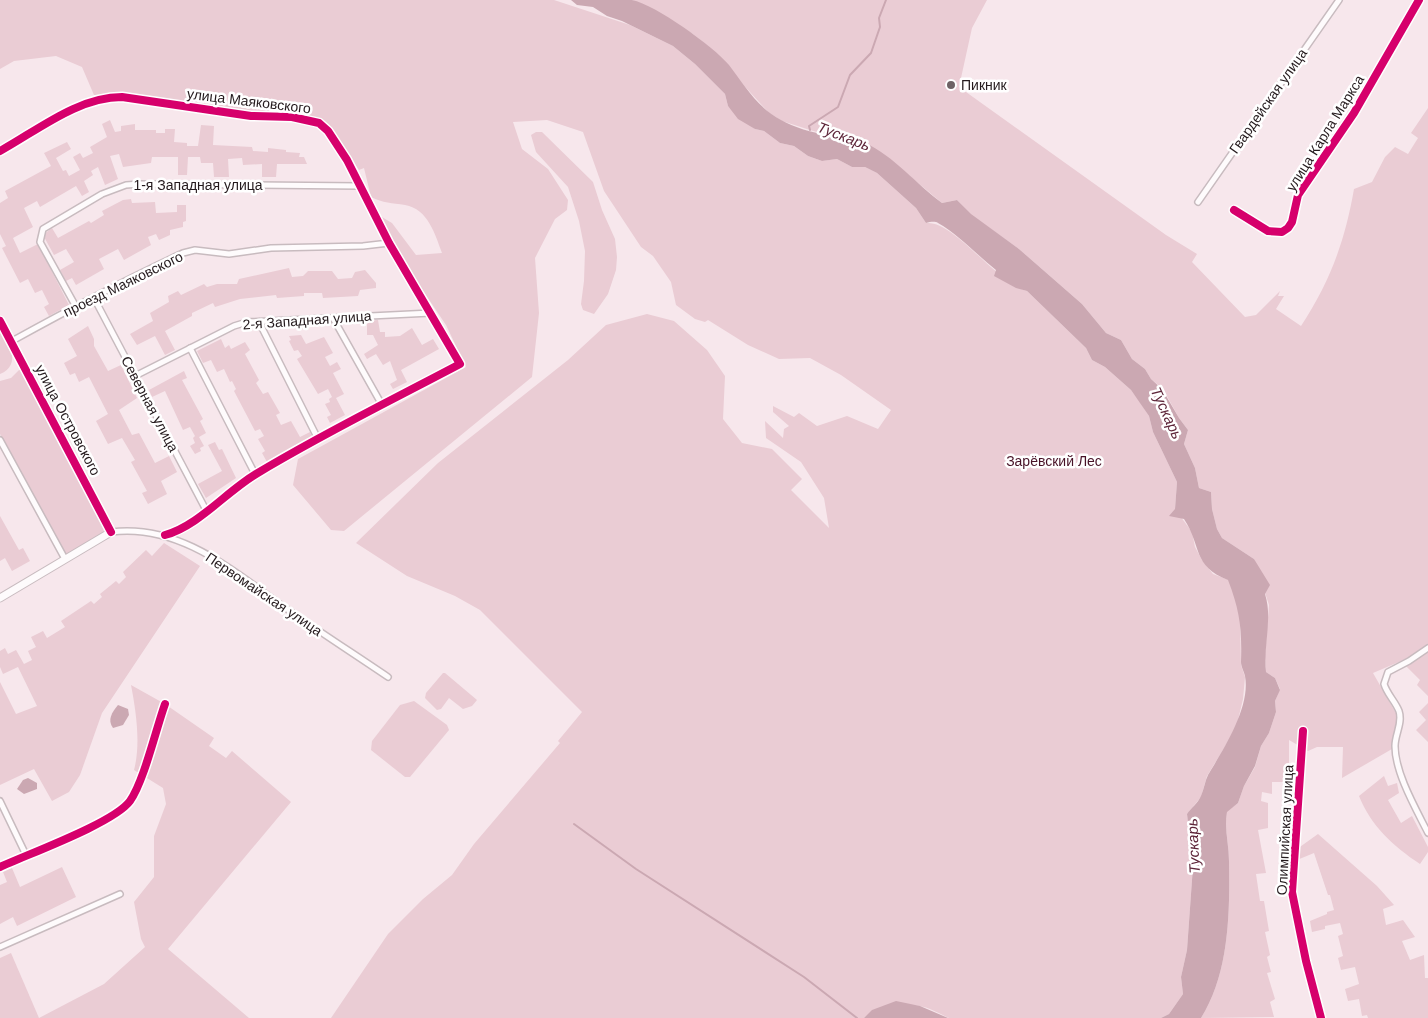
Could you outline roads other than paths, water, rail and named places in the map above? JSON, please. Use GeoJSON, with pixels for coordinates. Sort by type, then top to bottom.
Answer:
{"type":"FeatureCollection","features":[{"type":"Feature","properties":{"kind":"street","name":"Гвардейская улица"},"geometry":{"type":"LineString","coordinates":[[1198,202],[1339,0]]}},
{"type":"Feature","properties":{"kind":"street","name":"улица Карла Маркса"},"geometry":{"type":"LineString","coordinates":[[1234,210],[1268,231],[1282,232],[1288,228],[1292,222],[1298,195],[1354,113],[1419,0]]}},
{"type":"Feature","properties":{"kind":"street","name":"улица Маяковского"},"geometry":{"type":"LineString","coordinates":[[0,150],[94,100],[122,97],[251,116],[308,119],[319,123],[328,131],[360,186],[389,243],[460,364],[382,405]]}},
{"type":"Feature","properties":{"kind":"street","name":"1-я Западная улица"},"geometry":{"type":"LineString","coordinates":[[75,305],[40,242],[40,234],[43,229],[114,188],[140,184],[360,186]]}},
{"type":"Feature","properties":{"kind":"street","name":"проезд Маяковского"},"geometry":{"type":"LineString","coordinates":[[12,341],[75,305],[94,298],[160,264],[196,250],[229,254],[271,248],[363,246],[389,243]]}},
{"type":"Feature","properties":{"kind":"street","name":"Северная улица"},"geometry":{"type":"LineString","coordinates":[[94,298],[206,510]]}},
{"type":"Feature","properties":{"kind":"street","name":"2-я Западная улица"},"geometry":{"type":"LineString","coordinates":[[135,376],[234,326],[247,322],[432,314]]}},
{"type":"Feature","properties":{"kind":"street"},"geometry":{"type":"LineString","coordinates":[[165,535],[177,532],[255,474],[382,405],[332,318]]}},
{"type":"Feature","properties":{"kind":"street","name":"улица Островского"},"geometry":{"type":"LineString","coordinates":[[0,321],[111,532]]}},
{"type":"Feature","properties":{"kind":"street"},"geometry":{"type":"LineString","coordinates":[[258,322],[318,439]]}},
{"type":"Feature","properties":{"kind":"street"},"geometry":{"type":"LineString","coordinates":[[190,348],[255,474]]}},
{"type":"Feature","properties":{"kind":"street"},"geometry":{"type":"LineString","coordinates":[[0,440],[65,559]]}},
{"type":"Feature","properties":{"kind":"street","name":"Первомайская улица"},"geometry":{"type":"LineString","coordinates":[[0,598],[111,532],[132,530],[165,535],[184,542],[227,567],[388,677]]}},
{"type":"Feature","properties":{"kind":"street"},"geometry":{"type":"LineString","coordinates":[[1428,648],[1388,672],[1384,684],[1399,712],[1400,724],[1395,745],[1398,762],[1411,800],[1428,833]]}},
{"type":"Feature","properties":{"kind":"street"},"geometry":{"type":"LineString","coordinates":[[0,868],[106,820],[123,809],[135,793],[165,704]]}},
{"type":"Feature","properties":{"kind":"street","name":"Олимпийская улица"},"geometry":{"type":"LineString","coordinates":[[1304,731],[1292,892],[1304,952],[1321,1018]]}},
{"type":"Feature","properties":{"kind":"street"},"geometry":{"type":"LineString","coordinates":[[0,801],[26,855]]}},
{"type":"Feature","properties":{"kind":"street"},"geometry":{"type":"LineString","coordinates":[[0,947],[120,894]]}},
{"type":"Feature","properties":{"kind":"water","name":"Тускарь"},"geometry":{"type":"Polygon","coordinates":[[[571,0],[632,0],[642,3],[684,27],[721,57],[752,96],[773,115],[786,123],[803,129],[851,138],[865,143],[886,155],[942,203],[957,200],[971,214],[1019,249],[1082,304],[1106,333],[1121,340],[1132,359],[1145,369],[1151,379],[1162,389],[1188,430],[1184,444],[1195,468],[1199,488],[1211,492],[1212,509],[1217,529],[1222,538],[1254,559],[1270,585],[1265,594],[1268,623],[1265,662],[1266,672],[1275,678],[1280,690],[1275,701],[1276,712],[1269,733],[1261,746],[1255,766],[1244,786],[1238,803],[1227,812],[1229,901],[1226,942],[1217,982],[1201,1018],[1161,1018],[1169,1014],[1183,994],[1181,977],[1187,950],[1193,866],[1187,814],[1200,799],[1208,775],[1240,714],[1246,688],[1245,676],[1241,664],[1239,620],[1228,580],[1208,568],[1203,562],[1184,519],[1169,516],[1175,509],[1177,482],[1153,432],[1149,416],[1131,390],[1105,367],[1092,360],[1086,348],[1027,291],[1016,288],[994,276],[996,270],[946,228],[935,222],[926,223],[916,208],[877,173],[865,167],[852,167],[837,159],[822,161],[808,156],[794,146],[780,143],[764,131],[755,129],[738,119],[728,106],[725,94],[695,64],[673,46],[622,21],[607,16],[593,7],[577,5],[571,0]]]}},
{"type":"Feature","properties":{"kind":"water"},"geometry":{"type":"Polygon","coordinates":[[[118,705],[128,709],[129,715],[123,725],[113,728],[110,719],[118,705]]]}},
{"type":"Feature","properties":{"kind":"water"},"geometry":{"type":"Polygon","coordinates":[[[28,778],[37,783],[37,789],[24,794],[17,789],[23,780],[28,778]]]}},
{"type":"Feature","properties":{"kind":"water"},"geometry":{"type":"Polygon","coordinates":[[[896,1001],[920,1006],[948,1018],[864,1018],[872,1010],[896,1001]]]}},
{"type":"Feature","properties":{"kind":"waterway","name":"Тускарь"},"geometry":{"type":"LineString","coordinates":[[810,130],[809,126],[838,107],[850,75],[871,53],[880,27],[879,18],[886,0]]}},
{"type":"Feature","properties":{"kind":"waterway"},"geometry":{"type":"LineString","coordinates":[[574,824],[636,869],[804,977],[857,1018]]}},
{"type":"Feature","properties":{"kind":"place","name":"Пикник"},"geometry":{"type":"Point","coordinates":[951,85]}},
{"type":"Feature","properties":{"kind":"park label","name":"Зарёвский Лес"},"geometry":{"type":"Point","coordinates":[1054,461]}}]}
